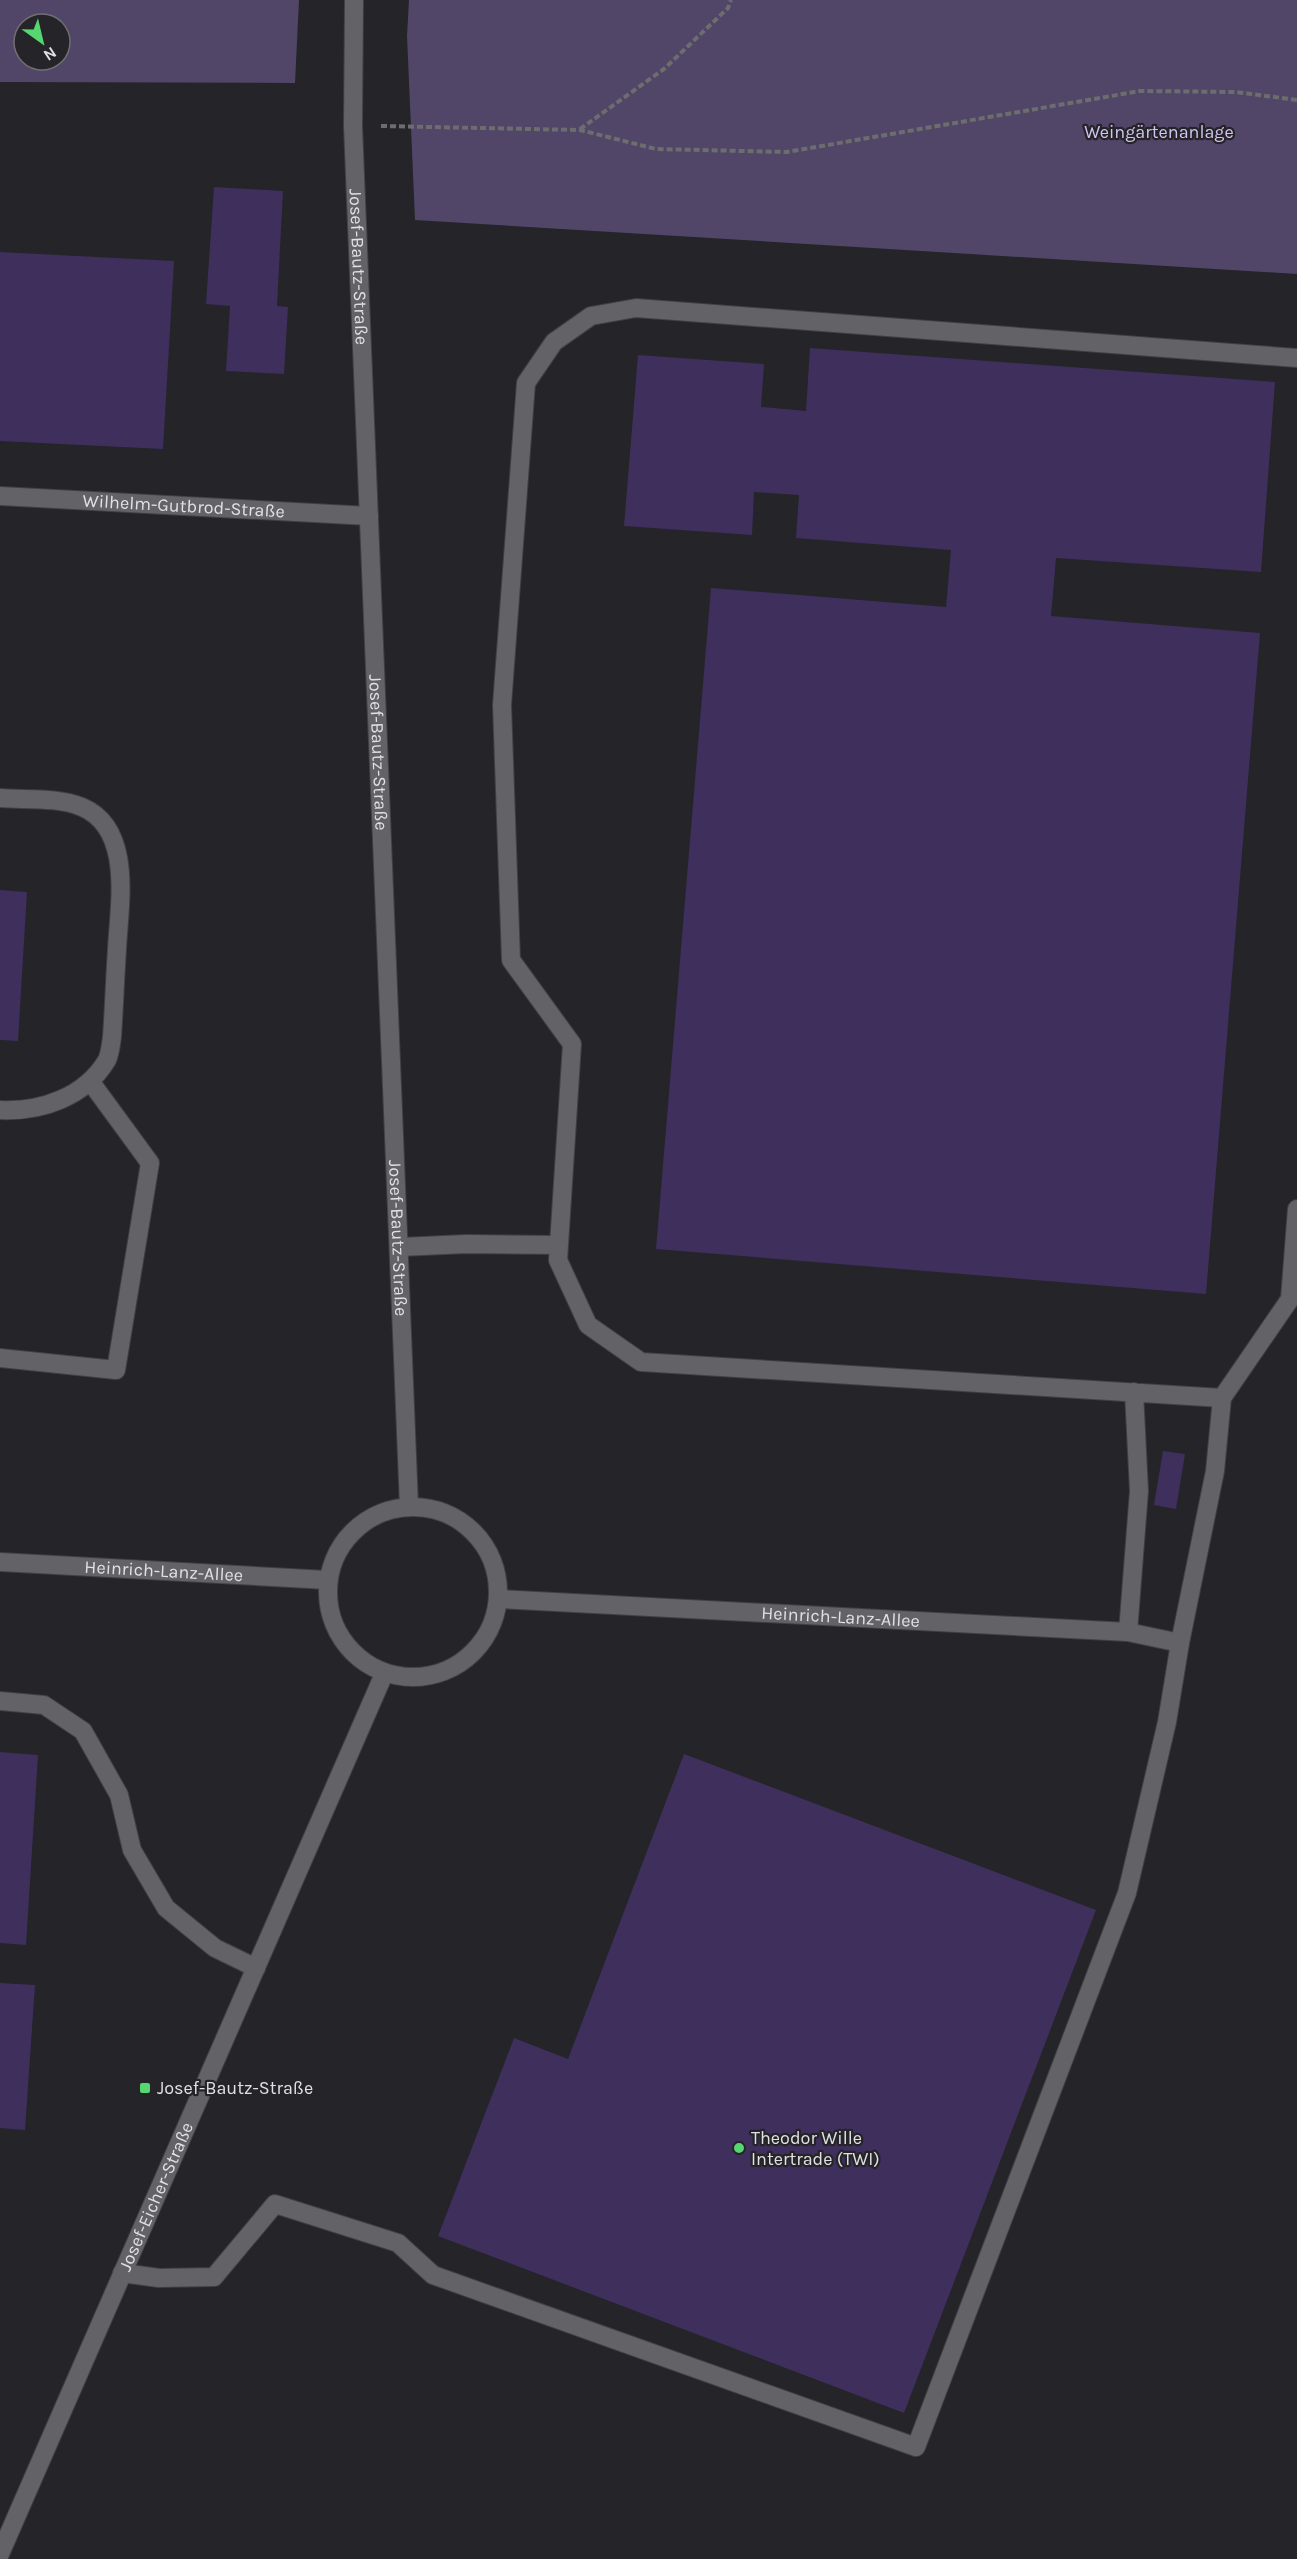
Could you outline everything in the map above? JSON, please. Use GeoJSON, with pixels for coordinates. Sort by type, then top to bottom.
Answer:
{"type":"FeatureCollection","features":[{"type":"Feature","properties":{"kind":"street","name":"Josef-Bautz-Straße"},"geometry":{"type":"LineString","coordinates":[[354,0],[353,126],[409,1506]]}},
{"type":"Feature","properties":{"kind":"street"},"geometry":{"type":"LineString","coordinates":[[1222,1398],[641,1362],[588,1325],[558,1260],[572,1044],[511,960],[502,705],[526,383],[554,342],[591,316],[636,308],[1297,358]]}},
{"type":"Feature","properties":{"kind":"street","name":"Wilhelm-Gutbrod-Straße"},"geometry":{"type":"LineString","coordinates":[[0,496],[369,516]]}},
{"type":"Feature","properties":{"kind":"street"},"geometry":{"type":"LineString","coordinates":[[0,798],[57,802],[82,807],[102,820],[115,846],[121,878],[112,1037],[108,1058],[90,1081],[69,1096],[41,1108],[0,1110]]}},
{"type":"Feature","properties":{"kind":"street"},"geometry":{"type":"LineString","coordinates":[[0,1358],[116,1370],[150,1162],[90,1081]]}},
{"type":"Feature","properties":{"kind":"street"},"geometry":{"type":"LineString","coordinates":[[122,2273],[159,2278],[214,2277],[275,2204],[398,2243],[433,2275],[916,2446],[1127,1893],[1167,1722],[1180,1643],[1215,1471],[1222,1398],[1290,1299],[1297,1209]]}},
{"type":"Feature","properties":{"kind":"street"},"geometry":{"type":"LineString","coordinates":[[400,1246],[559,1245]]}},
{"type":"Feature","properties":{"kind":"street"},"geometry":{"type":"LineString","coordinates":[[1128,1632],[1139,1491],[1134,1392]]}},
{"type":"Feature","properties":{"kind":"street"},"geometry":{"type":"LineString","coordinates":[[409,1506],[461,1519],[490,1550],[500,1599],[487,1636],[454,1668],[418,1678],[384,1674],[359,1660],[333,1626],[327,1580],[344,1538],[376,1512],[409,1506]]}},
{"type":"Feature","properties":{"kind":"street","name":"Heinrich-Lanz-Allee"},"geometry":{"type":"LineString","coordinates":[[0,1562],[327,1580]]}},
{"type":"Feature","properties":{"kind":"street","name":"Heinrich-Lanz-Allee"},"geometry":{"type":"LineString","coordinates":[[500,1599],[1128,1632],[1180,1643]]}},
{"type":"Feature","properties":{"kind":"street","name":"Josef-Eicher-Straße"},"geometry":{"type":"LineString","coordinates":[[0,2554],[384,1674]]}},
{"type":"Feature","properties":{"kind":"street"},"geometry":{"type":"LineString","coordinates":[[0,1701],[44,1704],[83,1731],[119,1795],[132,1850],[166,1908],[215,1948],[256,1968]]}},
{"type":"Feature","properties":{"kind":"path"},"geometry":{"type":"LineString","coordinates":[[580,130],[664,69],[728,8],[731,0]]}},
{"type":"Feature","properties":{"kind":"path"},"geometry":{"type":"LineString","coordinates":[[353,126],[580,130],[656,149],[787,152],[1140,91],[1236,92],[1297,100]]}},
{"type":"Feature","properties":{"kind":"green space"},"geometry":{"type":"Polygon","coordinates":[[[0,0],[299,0],[295,83],[0,82],[0,0]]]}},
{"type":"Feature","properties":{"kind":"green space","name":"Weingärtenanlage"},"geometry":{"type":"Polygon","coordinates":[[[409,0],[1297,0],[1297,274],[415,220],[407,36],[409,0]]]}},
{"type":"Feature","properties":{"kind":"building"},"geometry":{"type":"Polygon","coordinates":[[[214,187],[283,191],[277,306],[288,307],[284,374],[226,371],[230,306],[206,304],[214,187]]]}},
{"type":"Feature","properties":{"kind":"building"},"geometry":{"type":"Polygon","coordinates":[[[0,252],[174,261],[163,449],[0,441],[0,252]]]}},
{"type":"Feature","properties":{"kind":"building"},"geometry":{"type":"Polygon","coordinates":[[[810,348],[1275,382],[1261,572],[1056,558],[1051,616],[1260,633],[1206,1294],[656,1249],[711,588],[946,607],[951,550],[796,538],[799,495],[754,492],[752,535],[624,526],[638,355],[764,364],[761,407],[806,411],[810,348]]]}},
{"type":"Feature","properties":{"kind":"building"},"geometry":{"type":"Polygon","coordinates":[[[0,890],[27,892],[18,1041],[0,1040],[0,890]]]}},
{"type":"Feature","properties":{"kind":"building"},"geometry":{"type":"Polygon","coordinates":[[[1163,1451],[1185,1454],[1176,1509],[1154,1505],[1163,1451]]]}},
{"type":"Feature","properties":{"kind":"building"},"geometry":{"type":"Polygon","coordinates":[[[0,1752],[38,1755],[26,1945],[0,1943],[0,1752]]]}},
{"type":"Feature","properties":{"kind":"building","name":"Theodor Wille Intertrade (TWI)"},"geometry":{"type":"Polygon","coordinates":[[[684,1754],[1096,1910],[904,2413],[438,2236],[514,2038],[568,2059],[684,1754]]]}},
{"type":"Feature","properties":{"kind":"building"},"geometry":{"type":"Polygon","coordinates":[[[0,1983],[35,1985],[25,2130],[0,2128],[0,1983]]]}},
{"type":"Feature","properties":{"kind":"place","name":"Josef-Bautz-Straße"},"geometry":{"type":"Point","coordinates":[145,2088]}},
{"type":"Feature","properties":{"kind":"place","name":"Theodor Wille Intertrade (TWI)"},"geometry":{"type":"Point","coordinates":[739,2148]}}]}
